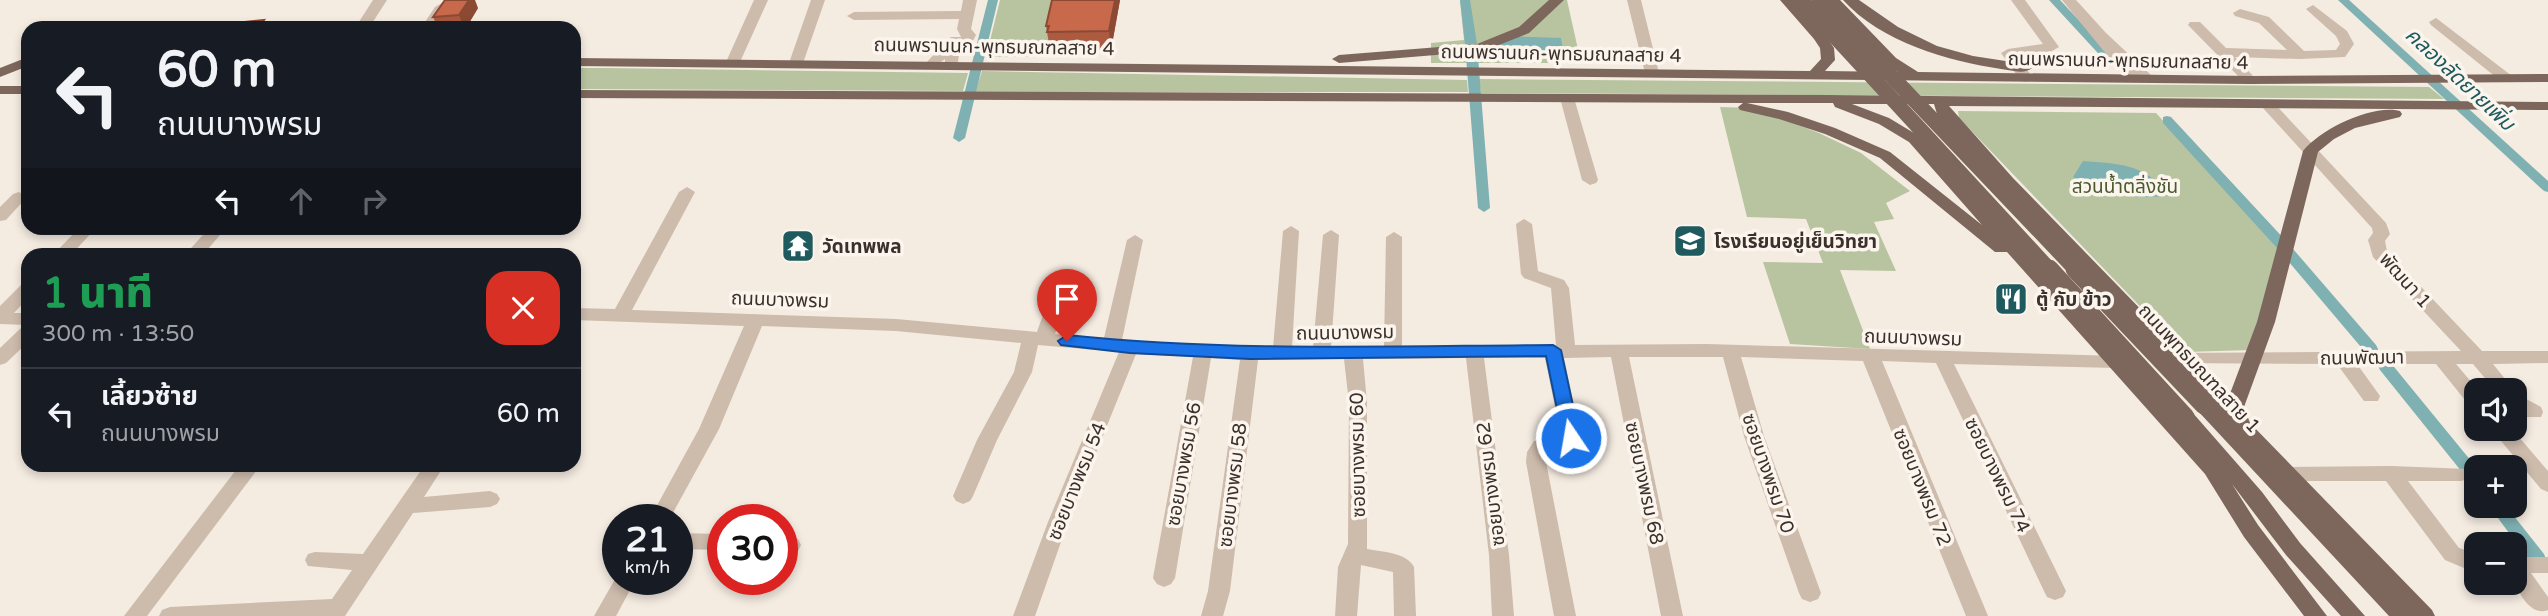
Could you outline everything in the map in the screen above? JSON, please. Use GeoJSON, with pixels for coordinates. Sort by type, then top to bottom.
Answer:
{"type":"FeatureCollection","features":[{"type":"Feature","properties":{"kind":"main road"},"geometry":{"type":"LineString","coordinates":[[1213,68],[1472,49],[1524,30],[1558,0]]}},
{"type":"Feature","properties":{"kind":"main road"},"geometry":{"type":"LineString","coordinates":[[1787,0],[1821,20],[1837,19],[1847,6]]}},
{"type":"Feature","properties":{"kind":"main road","name":"ถนนพุทธมณฑลสาย 1"},"geometry":{"type":"LineString","coordinates":[[1819,0],[2403,616]]}},
{"type":"Feature","properties":{"kind":"main road"},"geometry":{"type":"LineString","coordinates":[[1833,0],[1938,53],[2021,72]]}},
{"type":"Feature","properties":{"kind":"main road"},"geometry":{"type":"LineString","coordinates":[[1799,6],[1826,48],[1828,60],[1812,76]]}},
{"type":"Feature","properties":{"kind":"main road"},"geometry":{"type":"LineString","coordinates":[[1799,6],[2185,417],[2255,497],[2293,549]]}},
{"type":"Feature","properties":{"kind":"main road"},"geometry":{"type":"LineString","coordinates":[[1847,6],[1891,61],[1915,77]]}},
{"type":"Feature","properties":{"kind":"main road"},"geometry":{"type":"LineString","coordinates":[[0,58],[21,60]]}},
{"type":"Feature","properties":{"kind":"main road","name":"ถนนพรานนก-พุทธมณฑลสาย 4"},"geometry":{"type":"LineString","coordinates":[[581,62],[1915,77],[2021,72],[2114,79],[2547,78]]}},
{"type":"Feature","properties":{"kind":"main road"},"geometry":{"type":"LineString","coordinates":[[0,73],[21,63]]}},
{"type":"Feature","properties":{"kind":"main road"},"geometry":{"type":"LineString","coordinates":[[1,89],[21,90]]}},
{"type":"Feature","properties":{"kind":"main road"},"geometry":{"type":"LineString","coordinates":[[581,94],[1828,99],[2548,106]]}},
{"type":"Feature","properties":{"kind":"main road"},"geometry":{"type":"LineString","coordinates":[[1688,99],[1783,115],[1885,155],[2048,286]]}},
{"type":"Feature","properties":{"kind":"main road"},"geometry":{"type":"LineString","coordinates":[[1828,99],[1884,121],[1914,139],[2118,362],[2212,470],[2293,549],[2354,616]]}},
{"type":"Feature","properties":{"kind":"main road"},"geometry":{"type":"LineString","coordinates":[[1946,101],[1941,105],[1942,111],[2424,616]]}},
{"type":"Feature","properties":{"kind":"main road"},"geometry":{"type":"LineString","coordinates":[[2242,428],[2235,407],[2253,359],[2279,272],[2311,151],[2320,140],[2345,126],[2385,115],[2440,107]]}},
{"type":"Feature","properties":{"kind":"main road"},"geometry":{"type":"LineString","coordinates":[[1952,182],[1951,175],[1963,169],[1978,169],[2007,181]]}},
{"type":"Feature","properties":{"kind":"main road"},"geometry":{"type":"LineString","coordinates":[[2268,454],[2300,507]]}},
{"type":"Feature","properties":{"kind":"main road"},"geometry":{"type":"LineString","coordinates":[[2212,470],[2251,531],[2316,616]]}},
{"type":"Feature","properties":{"kind":"street"},"geometry":{"type":"LineString","coordinates":[[366,21],[380,0]]}},
{"type":"Feature","properties":{"kind":"street"},"geometry":{"type":"LineString","coordinates":[[432,21],[440,9],[457,0]]}},
{"type":"Feature","properties":{"kind":"street"},"geometry":{"type":"LineString","coordinates":[[733,62],[761,0]]}},
{"type":"Feature","properties":{"kind":"street"},"geometry":{"type":"LineString","coordinates":[[796,63],[818,0]]}},
{"type":"Feature","properties":{"kind":"street"},"geometry":{"type":"LineString","coordinates":[[931,65],[954,44],[965,22],[970,0]]}},
{"type":"Feature","properties":{"kind":"street"},"geometry":{"type":"LineString","coordinates":[[1634,0],[1652,73]]}},
{"type":"Feature","properties":{"kind":"street"},"geometry":{"type":"LineString","coordinates":[[2018,0],[2052,47],[2008,53],[2021,72]]}},
{"type":"Feature","properties":{"kind":"street"},"geometry":{"type":"LineString","coordinates":[[2068,0],[2101,36],[2103,44],[2141,79]]}},
{"type":"Feature","properties":{"kind":"street"},"geometry":{"type":"LineString","coordinates":[[2223,52],[2340,54],[2347,44],[2342,34],[2313,9]]}},
{"type":"Feature","properties":{"kind":"street"},"geometry":{"type":"LineString","coordinates":[[2240,13],[2264,20],[2300,55]]}},
{"type":"Feature","properties":{"kind":"street"},"geometry":{"type":"LineString","coordinates":[[854,16],[965,22]]}},
{"type":"Feature","properties":{"kind":"street"},"geometry":{"type":"LineString","coordinates":[[952,65],[952,54],[965,43],[969,34],[965,22]]}},
{"type":"Feature","properties":{"kind":"street"},"geometry":{"type":"LineString","coordinates":[[2436,22],[2507,79]]}},
{"type":"Feature","properties":{"kind":"street"},"geometry":{"type":"LineString","coordinates":[[2195,25],[2250,80]]}},
{"type":"Feature","properties":{"kind":"street"},"geometry":{"type":"LineString","coordinates":[[1567,98],[1590,180]]}},
{"type":"Feature","properties":{"kind":"street","name":"พัฒนา 1"},"geometry":{"type":"LineString","coordinates":[[2268,105],[2380,227],[2382,234],[2376,240],[2379,253],[2495,378]]}},
{"type":"Feature","properties":{"kind":"street"},"geometry":{"type":"LineString","coordinates":[[621,314],[687,192]]}},
{"type":"Feature","properties":{"kind":"street"},"geometry":{"type":"LineString","coordinates":[[0,216],[19,197]]}},
{"type":"Feature","properties":{"kind":"street"},"geometry":{"type":"LineString","coordinates":[[1524,224],[1530,274],[1558,284],[1560,288],[1555,350],[1561,430]]}},
{"type":"Feature","properties":{"kind":"street"},"geometry":{"type":"LineString","coordinates":[[1282,354],[1291,231]]}},
{"type":"Feature","properties":{"kind":"street"},"geometry":{"type":"LineString","coordinates":[[68,248],[81,235]]}},
{"type":"Feature","properties":{"kind":"street"},"geometry":{"type":"LineString","coordinates":[[199,248],[212,235]]}},
{"type":"Feature","properties":{"kind":"street"},"geometry":{"type":"LineString","coordinates":[[1321,354],[1331,235]]}},
{"type":"Feature","properties":{"kind":"street"},"geometry":{"type":"LineString","coordinates":[[1393,353],[1394,237]]}},
{"type":"Feature","properties":{"kind":"street","name":"ซอยบางพรม 54"},"geometry":{"type":"LineString","coordinates":[[1024,616],[1121,346],[1135,240]]}},
{"type":"Feature","properties":{"kind":"street"},"geometry":{"type":"LineString","coordinates":[[963,496],[1037,338],[1056,304],[1076,285]]}},
{"type":"Feature","properties":{"kind":"street"},"geometry":{"type":"LineString","coordinates":[[0,317],[21,295]]}},
{"type":"Feature","properties":{"kind":"street","name":"ถนนบางพรม"},"geometry":{"type":"LineString","coordinates":[[581,314],[896,325],[1121,346],[1250,354],[1730,351],[2118,362]]}},
{"type":"Feature","properties":{"kind":"street"},"geometry":{"type":"LineString","coordinates":[[0,317],[21,318]]}},
{"type":"Feature","properties":{"kind":"street"},"geometry":{"type":"LineString","coordinates":[[668,504],[709,429],[756,319]]}},
{"type":"Feature","properties":{"kind":"street"},"geometry":{"type":"LineString","coordinates":[[0,359],[21,338]]}},
{"type":"Feature","properties":{"kind":"street"},"geometry":{"type":"LineString","coordinates":[[1555,350],[1571,438],[1567,443],[1541,446],[1536,462],[1566,616]]}},
{"type":"Feature","properties":{"kind":"street","name":"ซอยบางพรม 68"},"geometry":{"type":"LineString","coordinates":[[1619,350],[1672,616]]}},
{"type":"Feature","properties":{"kind":"street","name":"ซอยบางพรม 56"},"geometry":{"type":"LineString","coordinates":[[1164,578],[1203,351]]}},
{"type":"Feature","properties":{"kind":"street","name":"ซอยบางพรม 62"},"geometry":{"type":"LineString","coordinates":[[1474,351],[1499,555],[1503,616]]}},
{"type":"Feature","properties":{"kind":"street","name":"ซอยบางพรม 70"},"geometry":{"type":"LineString","coordinates":[[1730,351],[1754,436],[1810,593]]}},
{"type":"Feature","properties":{"kind":"street","name":"ซอยบางพรม 58"},"geometry":{"type":"LineString","coordinates":[[1212,616],[1219,591],[1250,354]]}},
{"type":"Feature","properties":{"kind":"street","name":"ซอยบางพรม 60"},"geometry":{"type":"LineString","coordinates":[[1346,616],[1349,567],[1358,544],[1358,416],[1353,354]]}},
{"type":"Feature","properties":{"kind":"street"},"geometry":{"type":"LineString","coordinates":[[2440,356],[2464,385]]}},
{"type":"Feature","properties":{"kind":"street","name":"ซอยบางพรม 72"},"geometry":{"type":"LineString","coordinates":[[1871,357],[1977,616]]}},
{"type":"Feature","properties":{"kind":"street","name":"ถนนพัฒนา"},"geometry":{"type":"LineString","coordinates":[[2177,359],[2548,357]]}},
{"type":"Feature","properties":{"kind":"street"},"geometry":{"type":"LineString","coordinates":[[2341,358],[2371,396]]}},
{"type":"Feature","properties":{"kind":"street","name":"ซอยบางพรม 74"},"geometry":{"type":"LineString","coordinates":[[1943,359],[2055,591]]}},
{"type":"Feature","properties":{"kind":"street"},"geometry":{"type":"LineString","coordinates":[[2527,408],[2534,412]]}},
{"type":"Feature","properties":{"kind":"street"},"geometry":{"type":"LineString","coordinates":[[2511,441],[2548,484]]}},
{"type":"Feature","properties":{"kind":"street"},"geometry":{"type":"LineString","coordinates":[[135,616],[245,472]]}},
{"type":"Feature","properties":{"kind":"street"},"geometry":{"type":"LineString","coordinates":[[170,616],[336,612],[430,472]]}},
{"type":"Feature","properties":{"kind":"street"},"geometry":{"type":"LineString","coordinates":[[2391,473],[2452,554],[2464,560]]}},
{"type":"Feature","properties":{"kind":"street"},"geometry":{"type":"LineString","coordinates":[[2287,474],[2461,474]]}},
{"type":"Feature","properties":{"kind":"street"},"geometry":{"type":"LineString","coordinates":[[407,506],[490,499]]}},
{"type":"Feature","properties":{"kind":"street"},"geometry":{"type":"LineString","coordinates":[[1354,555],[1393,562],[1403,567],[1405,616]]}},
{"type":"Feature","properties":{"kind":"street"},"geometry":{"type":"LineString","coordinates":[[315,560],[369,563]]}},
{"type":"Feature","properties":{"kind":"street"},"geometry":{"type":"LineString","coordinates":[[2527,566],[2548,565]]}},
{"type":"Feature","properties":{"kind":"street"},"geometry":{"type":"LineString","coordinates":[[2527,584],[2540,604]]}},
{"type":"Feature","properties":{"kind":"street"},"geometry":{"type":"LineString","coordinates":[[605,616],[617,595]]}},
{"type":"Feature","properties":{"kind":"green space"},"geometry":{"type":"Polygon","coordinates":[[[1000,0],[1055,0],[1047,56],[986,57],[1000,0]]]}},
{"type":"Feature","properties":{"kind":"green space"},"geometry":{"type":"Polygon","coordinates":[[[1460,0],[1567,0],[1581,63],[1431,63],[1431,43],[1464,40],[1460,0]]]}},
{"type":"Feature","properties":{"kind":"green space"},"geometry":{"type":"Polygon","coordinates":[[[581,68],[968,73],[963,91],[581,89],[581,68]]]}},
{"type":"Feature","properties":{"kind":"green space"},"geometry":{"type":"Polygon","coordinates":[[[982,71],[1467,80],[1468,92],[975,92],[982,71]]]}},
{"type":"Feature","properties":{"kind":"green space"},"geometry":{"type":"Polygon","coordinates":[[[1479,79],[2429,87],[2444,99],[1481,93],[1479,79]]]}},
{"type":"Feature","properties":{"kind":"green space"},"geometry":{"type":"Polygon","coordinates":[[[1720,107],[1753,108],[1819,133],[1861,153],[1910,191],[1886,203],[1894,219],[1874,222],[1896,271],[1840,270],[1870,349],[1790,344],[1763,262],[1823,263],[1806,219],[1747,217],[1720,107]]]}},
{"type":"Feature","properties":{"kind":"green space","name":"สวนน้ำตลิ่งชัน"},"geometry":{"type":"Polygon","coordinates":[[[1958,111],[2156,113],[2286,254],[2252,350],[2184,352],[1959,118],[1958,111]]]}},
{"type":"Feature","properties":{"kind":"water"},"geometry":{"type":"Polygon","coordinates":[[[1500,36],[1561,38],[1564,56],[1502,54],[1500,36]]]}},
{"type":"Feature","properties":{"kind":"water"},"geometry":{"type":"Polygon","coordinates":[[[2083,161],[2120,165],[2141,171],[2151,177],[2167,196],[2140,197],[2119,194],[2073,177],[2083,161]]]}},
{"type":"Feature","properties":{"kind":"building"},"geometry":{"type":"Polygon","coordinates":[[[445,0],[469,0],[459,15],[433,17],[445,0]]]}},
{"type":"Feature","properties":{"kind":"building"},"geometry":{"type":"Polygon","coordinates":[[[1052,0],[1115,0],[1109,31],[1047,32],[1052,0]]]}},
{"type":"Feature","properties":{"kind":"waterway"},"geometry":{"type":"LineString","coordinates":[[959,138],[993,0]]}},
{"type":"Feature","properties":{"kind":"waterway"},"geometry":{"type":"LineString","coordinates":[[1465,0],[1484,208]]}},
{"type":"Feature","properties":{"kind":"waterway"},"geometry":{"type":"LineString","coordinates":[[2054,0],[2112,62]]}},
{"type":"Feature","properties":{"kind":"waterway","name":"คลองลัดยายเพิ่ม"},"geometry":{"type":"LineString","coordinates":[[2343,0],[2548,188]]}},
{"type":"Feature","properties":{"kind":"waterway"},"geometry":{"type":"LineString","coordinates":[[2167,120],[2282,245],[2371,349]]}},
{"type":"Feature","properties":{"kind":"waterway"},"geometry":{"type":"LineString","coordinates":[[2385,366],[2464,463]]}},
{"type":"Feature","properties":{"kind":"waterway"},"geometry":{"type":"LineString","coordinates":[[2506,518],[2538,559]]}},
{"type":"Feature","properties":{"kind":"place","name":"โรงเรียนอยู่เย็นวิทยา"},"geometry":{"type":"Point","coordinates":[1690,241]}},
{"type":"Feature","properties":{"kind":"place","name":"วัดเทพพล"},"geometry":{"type":"Point","coordinates":[798,246]}},
{"type":"Feature","properties":{"kind":"place","name":"ตู้ กับ ข้าว"},"geometry":{"type":"Point","coordinates":[2011,299]}},
{"type":"Feature","properties":{"kind":"route"},"geometry":{"type":"LineString","coordinates":[[1067,341],[1250,354],[1553,350],[1571,438]]}}]}
